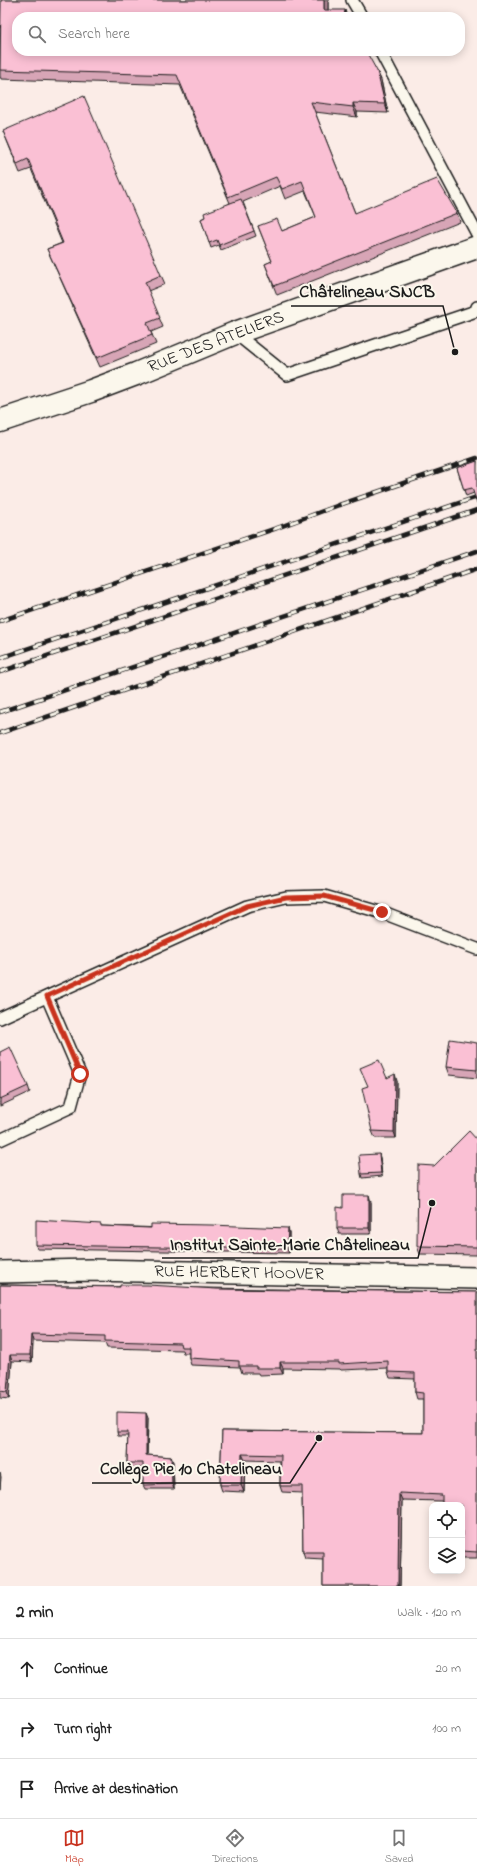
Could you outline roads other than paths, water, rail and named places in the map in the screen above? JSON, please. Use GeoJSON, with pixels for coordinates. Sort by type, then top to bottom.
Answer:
{"type":"FeatureCollection","features":[{"type":"Feature","properties":{"kind":"street","name":"RUE DES ATELIERS"},"geometry":{"type":"LineString","coordinates":[[0,421],[136,374],[235,333],[477,247]]}},
{"type":"Feature","properties":{"kind":"street","name":"RUE HERBERT HOOVER"},"geometry":{"type":"LineString","coordinates":[[0,1272],[90,1270],[477,1278]]}},
{"type":"Feature","properties":{"kind":"lane"},"geometry":{"type":"LineString","coordinates":[[352,0],[359,12]]}},
{"type":"Feature","properties":{"kind":"lane"},"geometry":{"type":"LineString","coordinates":[[383,56],[477,234]]}},
{"type":"Feature","properties":{"kind":"lane"},"geometry":{"type":"LineString","coordinates":[[235,333],[287,375],[476,311],[477,307]]}},
{"type":"Feature","properties":{"kind":"lane"},"geometry":{"type":"LineString","coordinates":[[0,1018],[247,906],[286,897],[324,896],[382,912],[477,949]]}},
{"type":"Feature","properties":{"kind":"lane"},"geometry":{"type":"LineString","coordinates":[[0,1140],[71,1107],[80,1074],[47,996]]}},
{"type":"Feature","properties":{"kind":"railway"},"geometry":{"type":"LineString","coordinates":[[0,621],[277,528],[339,505],[477,458]]}},
{"type":"Feature","properties":{"kind":"railway"},"geometry":{"type":"LineString","coordinates":[[0,658],[477,497]]}},
{"type":"Feature","properties":{"kind":"railway"},"geometry":{"type":"LineString","coordinates":[[0,672],[477,510]]}},
{"type":"Feature","properties":{"kind":"railway"},"geometry":{"type":"LineString","coordinates":[[0,712],[477,551]]}},
{"type":"Feature","properties":{"kind":"railway"},"geometry":{"type":"LineString","coordinates":[[0,733],[477,569]]}},
{"type":"Feature","properties":{"kind":"place","name":"Châtelineau SNCB"},"geometry":{"type":"Point","coordinates":[455,352]}},
{"type":"Feature","properties":{"kind":"place","name":"Institut Sainte-Marie Châtelineau"},"geometry":{"type":"Point","coordinates":[432,1203]}},
{"type":"Feature","properties":{"kind":"place","name":"Collège Pie 10 Chatelineau"},"geometry":{"type":"Point","coordinates":[319,1438]}}]}
